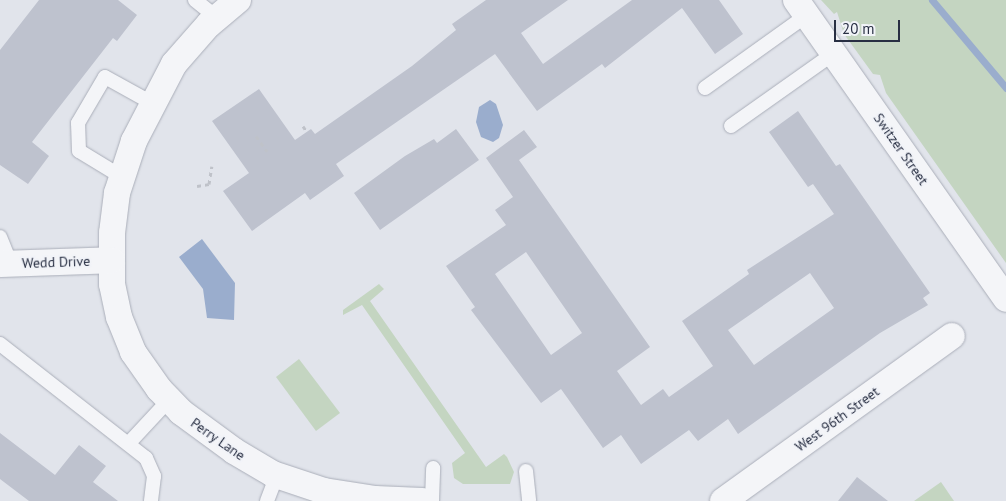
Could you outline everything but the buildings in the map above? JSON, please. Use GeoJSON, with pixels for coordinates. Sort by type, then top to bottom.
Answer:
{"type":"FeatureCollection","features":[{"type":"Feature","properties":{"kind":"street","name":"Perry Lane"},"geometry":{"type":"LineString","coordinates":[[238,0],[216,18],[174,64],[152,103],[122,177],[117,193],[112,260],[119,317],[133,352],[169,400],[234,451],[277,476],[324,491],[422,501]]}},
{"type":"Feature","properties":{"kind":"street","name":"Switzer Street"},"geometry":{"type":"LineString","coordinates":[[802,8],[1006,299]]}},
{"type":"Feature","properties":{"kind":"street","name":"Wedd Drive"},"geometry":{"type":"LineString","coordinates":[[6,264],[112,260]]}},
{"type":"Feature","properties":{"kind":"street","name":"West 96th Street"},"geometry":{"type":"LineString","coordinates":[[723,501],[952,336]]}},
{"type":"Feature","properties":{"kind":"lane"},"geometry":{"type":"LineString","coordinates":[[195,0],[216,18]]}},
{"type":"Feature","properties":{"kind":"lane"},"geometry":{"type":"LineString","coordinates":[[705,88],[802,8]]}},
{"type":"Feature","properties":{"kind":"lane"},"geometry":{"type":"LineString","coordinates":[[731,126],[834,53]]}},
{"type":"Feature","properties":{"kind":"lane"},"geometry":{"type":"LineString","coordinates":[[122,177],[79,151],[78,124],[105,77],[152,103]]}},
{"type":"Feature","properties":{"kind":"lane"},"geometry":{"type":"LineString","coordinates":[[0,237],[6,264]]}},
{"type":"Feature","properties":{"kind":"lane"},"geometry":{"type":"LineString","coordinates":[[0,344],[146,458],[154,476],[152,501]]}},
{"type":"Feature","properties":{"kind":"lane"},"geometry":{"type":"LineString","coordinates":[[129,443],[169,400]]}},
{"type":"Feature","properties":{"kind":"lane"},"geometry":{"type":"LineString","coordinates":[[432,468],[432,501]]}},
{"type":"Feature","properties":{"kind":"lane"},"geometry":{"type":"LineString","coordinates":[[526,471],[529,501]]}},
{"type":"Feature","properties":{"kind":"lane"},"geometry":{"type":"LineString","coordinates":[[267,501],[277,476]]}},
{"type":"Feature","properties":{"kind":"path"},"geometry":{"type":"LineString","coordinates":[[303,126],[307,132]]}},
{"type":"Feature","properties":{"kind":"path"},"geometry":{"type":"LineString","coordinates":[[256,136],[267,151]]}},
{"type":"Feature","properties":{"kind":"path"},"geometry":{"type":"LineString","coordinates":[[196,186],[208,184],[212,166]]}},
{"type":"Feature","properties":{"kind":"green space"},"geometry":{"type":"Polygon","coordinates":[[[821,0],[1006,0],[1006,263],[886,93],[880,75],[873,74],[844,34],[837,12],[834,14],[821,0]]]}},
{"type":"Feature","properties":{"kind":"green space"},"geometry":{"type":"Polygon","coordinates":[[[379,284],[384,289],[370,301],[486,467],[504,454],[507,457],[514,472],[510,484],[463,484],[454,478],[452,463],[465,453],[362,305],[343,315],[343,310],[379,284]]]}},
{"type":"Feature","properties":{"kind":"green space"},"geometry":{"type":"Polygon","coordinates":[[[299,359],[340,413],[316,431],[276,377],[299,359]]]}},
{"type":"Feature","properties":{"kind":"green space"},"geometry":{"type":"Polygon","coordinates":[[[941,482],[954,501],[914,501],[941,482]]]}},
{"type":"Feature","properties":{"kind":"water"},"geometry":{"type":"Polygon","coordinates":[[[490,100],[496,104],[503,125],[499,138],[493,142],[481,137],[476,122],[479,107],[490,100]]]}},
{"type":"Feature","properties":{"kind":"water"},"geometry":{"type":"Polygon","coordinates":[[[202,239],[235,283],[234,320],[207,318],[203,289],[179,257],[202,239]]]}},
{"type":"Feature","properties":{"kind":"waterway"},"geometry":{"type":"LineString","coordinates":[[932,0],[1006,88]]}}]}
